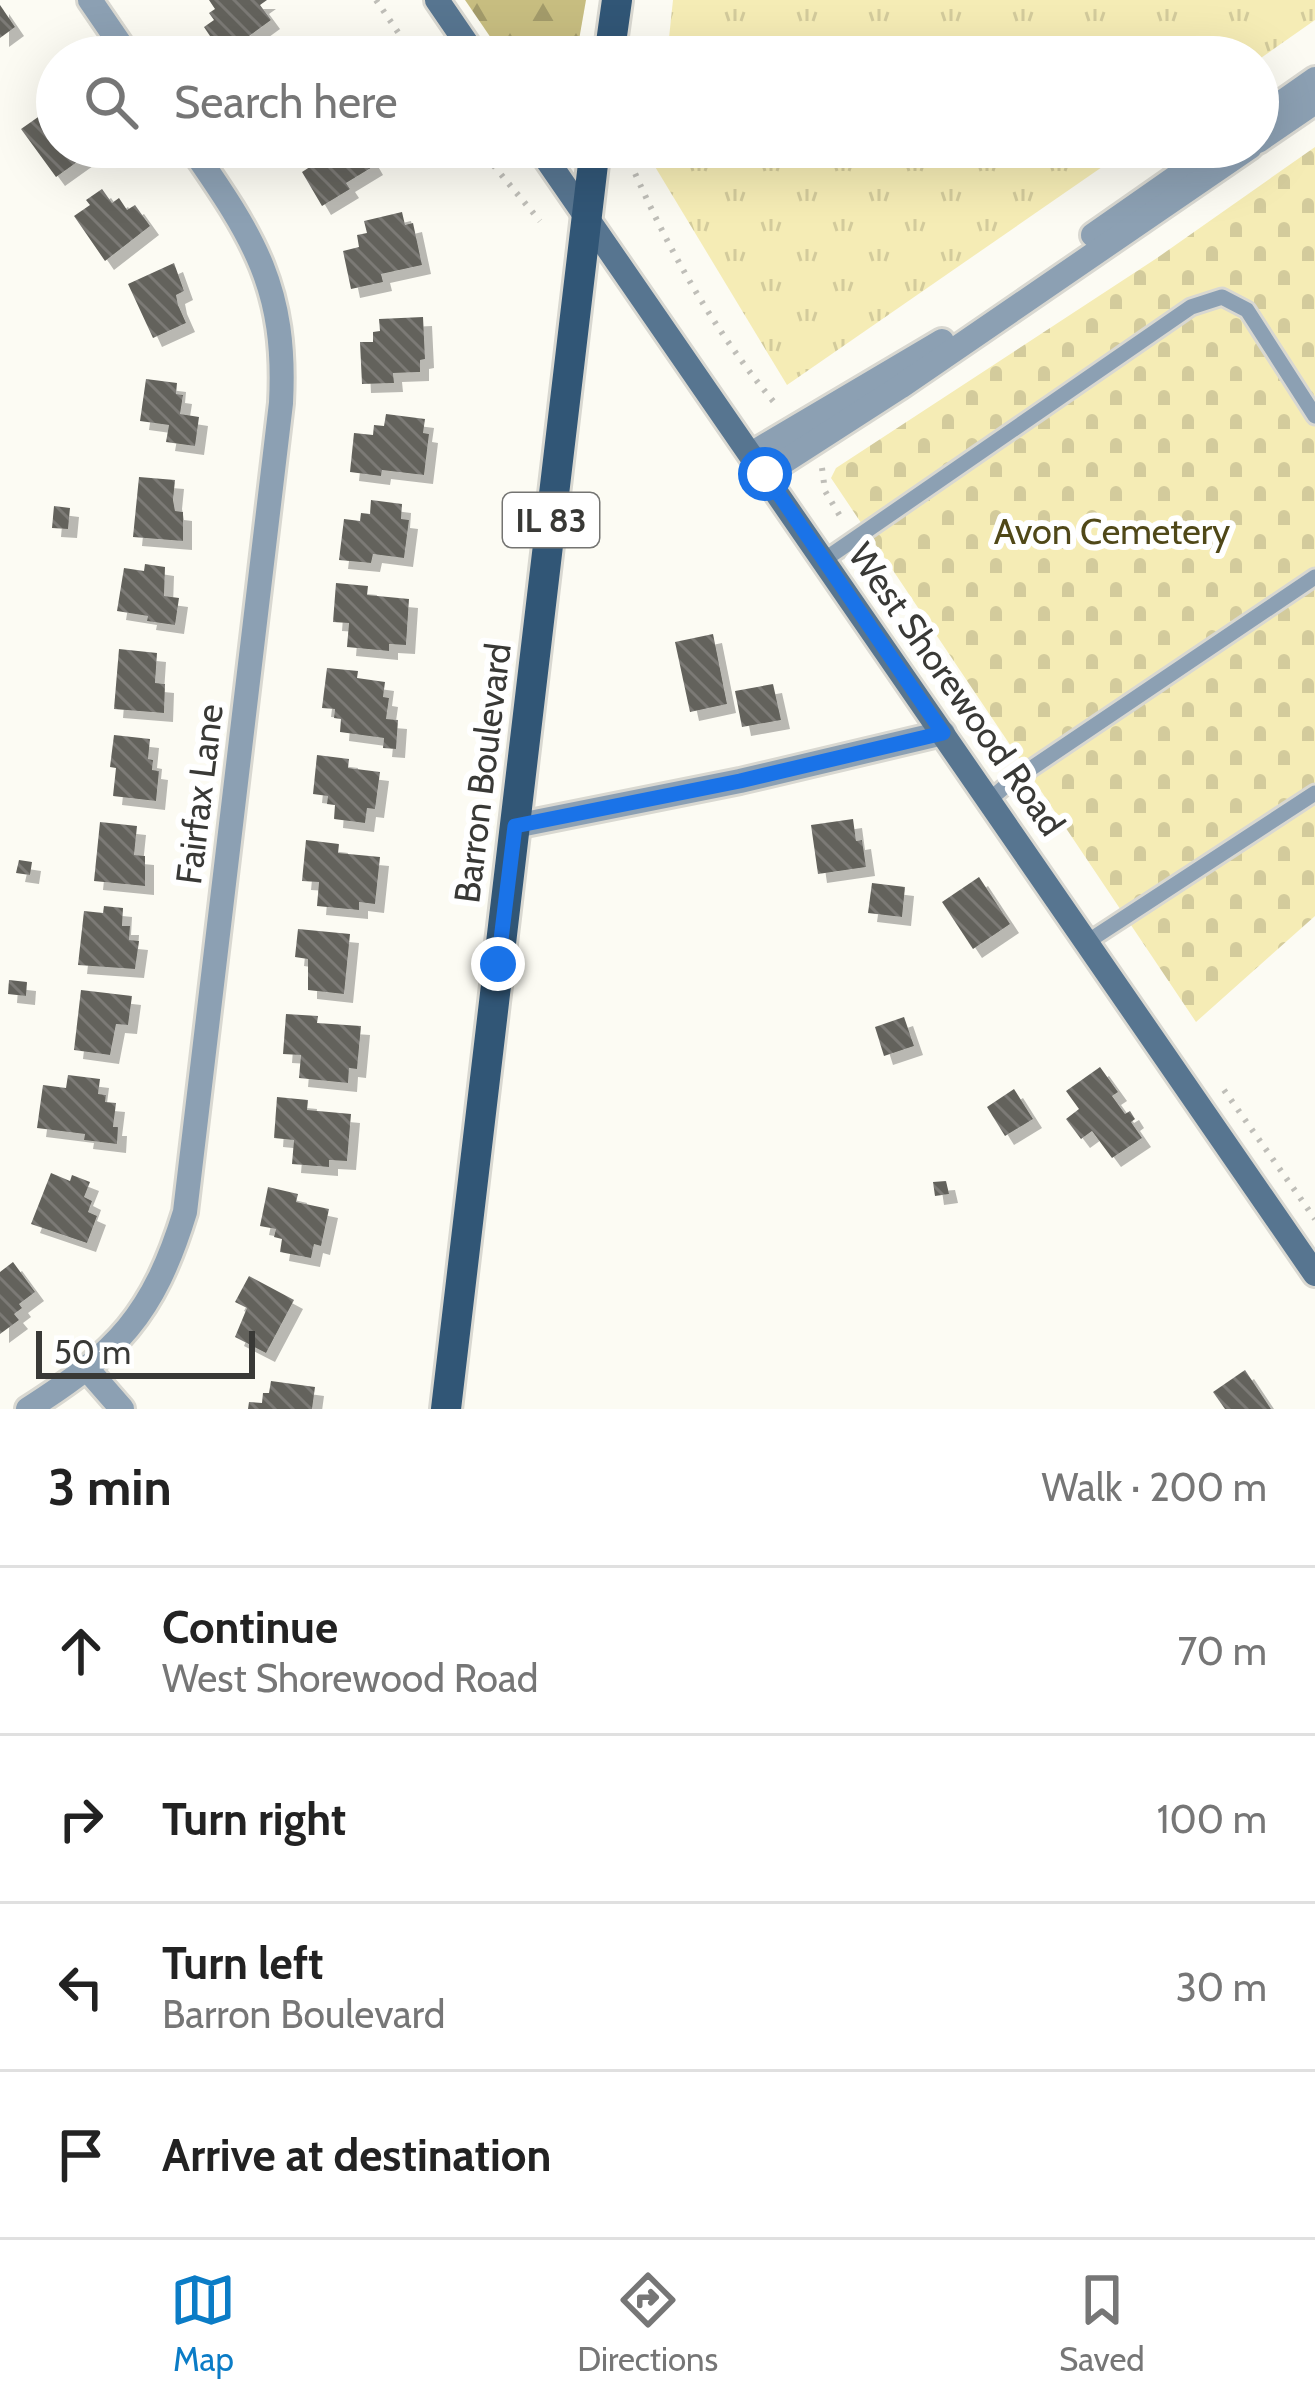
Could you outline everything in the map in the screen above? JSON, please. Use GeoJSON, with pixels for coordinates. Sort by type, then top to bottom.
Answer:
{"type":"FeatureCollection","features":[{"type":"Feature","properties":{"kind":"main road"},"geometry":{"type":"LineString","coordinates":[[437,0],[462,36]]}},
{"type":"Feature","properties":{"kind":"main road"},"geometry":{"type":"LineString","coordinates":[[612,36],[617,0]]}},
{"type":"Feature","properties":{"kind":"main road","name":"West Shorewood Road"},"geometry":{"type":"LineString","coordinates":[[553,168],[1315,1274]]}},
{"type":"Feature","properties":{"kind":"main road","name":"Barron Boulevard"},"geometry":{"type":"LineString","coordinates":[[446,1409],[593,168]]}},
{"type":"Feature","properties":{"kind":"street"},"geometry":{"type":"LineString","coordinates":[[90,0],[115,36]]}},
{"type":"Feature","properties":{"kind":"street"},"geometry":{"type":"LineString","coordinates":[[1279,105],[1315,80]]}},
{"type":"Feature","properties":{"kind":"street"},"geometry":{"type":"LineString","coordinates":[[1279,127],[1315,102]]}},
{"type":"Feature","properties":{"kind":"street","name":"Fairfax Lane"},"geometry":{"type":"LineString","coordinates":[[28,1409],[88,1370],[129,1331],[172,1254],[185,1212],[284,353],[264,263],[245,225],[206,168]]}},
{"type":"Feature","properties":{"kind":"street"},"geometry":{"type":"LineString","coordinates":[[758,464],[1189,168]]}},
{"type":"Feature","properties":{"kind":"street"},"geometry":{"type":"LineString","coordinates":[[799,438],[987,329],[1220,168]]}},
{"type":"Feature","properties":{"kind":"street"},"geometry":{"type":"LineString","coordinates":[[515,826],[740,781],[943,733]]}},
{"type":"Feature","properties":{"kind":"street"},"geometry":{"type":"LineString","coordinates":[[88,1370],[122,1409]]}},
{"type":"Feature","properties":{"kind":"lane"},"geometry":{"type":"LineString","coordinates":[[824,560],[1191,307],[1222,297],[1247,310],[1315,416]]}},
{"type":"Feature","properties":{"kind":"lane"},"geometry":{"type":"LineString","coordinates":[[989,800],[1315,578]]}},
{"type":"Feature","properties":{"kind":"lane"},"geometry":{"type":"LineString","coordinates":[[1087,942],[1315,793]]}},
{"type":"Feature","properties":{"kind":"path"},"geometry":{"type":"LineString","coordinates":[[376,0],[401,36]]}},
{"type":"Feature","properties":{"kind":"path"},"geometry":{"type":"LineString","coordinates":[[496,168],[541,221]]}},
{"type":"Feature","properties":{"kind":"path"},"geometry":{"type":"LineString","coordinates":[[633,168],[702,303],[821,470],[825,490],[911,638]]}},
{"type":"Feature","properties":{"kind":"path"},"geometry":{"type":"LineString","coordinates":[[821,470],[840,457]]}},
{"type":"Feature","properties":{"kind":"path"},"geometry":{"type":"LineString","coordinates":[[1223,1089],[1315,1219]]}},
{"type":"Feature","properties":{"kind":"green space"},"geometry":{"type":"Polygon","coordinates":[[[465,0],[586,0],[580,36],[490,36],[465,0]]]}},
{"type":"Feature","properties":{"kind":"green space"},"geometry":{"type":"Polygon","coordinates":[[[673,0],[1315,0],[1315,20],[1279,45],[1279,36],[669,36],[673,0]]]}},
{"type":"Feature","properties":{"kind":"green space","name":"Avon Cemetery"},"geometry":{"type":"Polygon","coordinates":[[[1315,147],[1315,916],[1196,1022],[831,478],[836,468],[1157,258],[1315,147]]]}},
{"type":"Feature","properties":{"kind":"green space"},"geometry":{"type":"Polygon","coordinates":[[[656,168],[1101,168],[787,385],[656,168]]]}},
{"type":"Feature","properties":{"kind":"building"},"geometry":{"type":"Polygon","coordinates":[[[209,0],[267,0],[260,5],[271,20],[249,36],[210,36],[204,27],[214,20],[209,13],[215,9],[209,0]]]}},
{"type":"Feature","properties":{"kind":"building"},"geometry":{"type":"Polygon","coordinates":[[[0,5],[15,27],[0,38],[0,5]]]}},
{"type":"Feature","properties":{"kind":"building"},"geometry":{"type":"Polygon","coordinates":[[[36,118],[36,150],[21,129],[36,118]]]}},
{"type":"Feature","properties":{"kind":"building"},"geometry":{"type":"Polygon","coordinates":[[[308,168],[371,168],[346,183],[350,189],[322,206],[302,172],[308,168]]]}},
{"type":"Feature","properties":{"kind":"building"},"geometry":{"type":"Polygon","coordinates":[[[102,189],[112,203],[119,198],[127,210],[135,205],[150,226],[105,261],[74,216],[102,189]]]}},
{"type":"Feature","properties":{"kind":"building"},"geometry":{"type":"Polygon","coordinates":[[[402,212],[405,225],[413,223],[422,265],[381,274],[383,282],[351,289],[343,251],[359,247],[357,235],[367,233],[364,221],[402,212]]]}},
{"type":"Feature","properties":{"kind":"building"},"geometry":{"type":"Polygon","coordinates":[[[174,263],[184,291],[176,295],[178,305],[186,323],[153,338],[128,284],[174,263]]]}},
{"type":"Feature","properties":{"kind":"building"},"geometry":{"type":"Polygon","coordinates":[[[423,317],[425,359],[420,360],[420,372],[393,373],[394,383],[362,384],[360,342],[373,342],[373,332],[380,331],[379,319],[423,317]]]}},
{"type":"Feature","properties":{"kind":"building"},"geometry":{"type":"Polygon","coordinates":[[[146,379],[177,383],[176,394],[183,395],[180,414],[199,417],[195,446],[166,442],[169,425],[140,421],[146,379]]]}},
{"type":"Feature","properties":{"kind":"building"},"geometry":{"type":"Polygon","coordinates":[[[386,414],[425,419],[423,433],[429,434],[424,475],[350,472],[354,433],[373,435],[374,425],[384,426],[386,414]]]}},
{"type":"Feature","properties":{"kind":"building"},"geometry":{"type":"Polygon","coordinates":[[[139,477],[175,480],[173,500],[175,511],[183,512],[183,541],[133,537],[139,477]]]}},
{"type":"Feature","properties":{"kind":"building"},"geometry":{"type":"Polygon","coordinates":[[[371,500],[402,504],[401,519],[409,520],[404,558],[373,554],[371,563],[339,560],[344,519],[360,521],[361,513],[370,514],[371,500]]]}},
{"type":"Feature","properties":{"kind":"building"},"geometry":{"type":"Polygon","coordinates":[[[54,506],[70,508],[68,529],[52,528],[54,506]]]}},
{"type":"Feature","properties":{"kind":"building"},"geometry":{"type":"Polygon","coordinates":[[[145,564],[165,567],[164,596],[179,598],[175,625],[117,611],[124,568],[144,571],[145,564]]]}},
{"type":"Feature","properties":{"kind":"building"},"geometry":{"type":"Polygon","coordinates":[[[336,583],[368,586],[367,595],[409,599],[406,645],[389,644],[389,651],[347,647],[349,623],[333,622],[336,583]]]}},
{"type":"Feature","properties":{"kind":"building"},"geometry":{"type":"Polygon","coordinates":[[[713,634],[727,704],[690,712],[675,642],[713,634]]]}},
{"type":"Feature","properties":{"kind":"building"},"geometry":{"type":"Polygon","coordinates":[[[119,649],[157,653],[155,683],[165,684],[164,713],[114,709],[119,649]]]}},
{"type":"Feature","properties":{"kind":"building"},"geometry":{"type":"Polygon","coordinates":[[[327,668],[358,671],[357,678],[385,682],[386,719],[398,720],[396,749],[383,748],[384,738],[340,732],[341,719],[334,718],[335,709],[322,708],[327,668]]]}},
{"type":"Feature","properties":{"kind":"building"},"geometry":{"type":"Polygon","coordinates":[[[773,684],[781,720],[742,727],[735,691],[773,684]]]}},
{"type":"Feature","properties":{"kind":"building"},"geometry":{"type":"Polygon","coordinates":[[[114,735],[150,739],[148,759],[153,760],[152,770],[159,771],[156,801],[113,796],[114,735]]]}},
{"type":"Feature","properties":{"kind":"building"},"geometry":{"type":"Polygon","coordinates":[[[317,755],[349,759],[348,768],[380,772],[375,809],[367,808],[365,823],[334,819],[335,805],[327,804],[328,796],[313,794],[317,755]]]}},
{"type":"Feature","properties":{"kind":"building"},"geometry":{"type":"Polygon","coordinates":[[[853,819],[866,867],[818,874],[811,825],[853,819]]]}},
{"type":"Feature","properties":{"kind":"building"},"geometry":{"type":"Polygon","coordinates":[[[100,822],[137,826],[134,855],[145,856],[145,886],[94,881],[100,822]]]}},
{"type":"Feature","properties":{"kind":"building"},"geometry":{"type":"Polygon","coordinates":[[[306,840],[339,844],[338,853],[380,857],[375,904],[359,902],[359,910],[317,906],[319,882],[302,881],[306,840]]]}},
{"type":"Feature","properties":{"kind":"building"},"geometry":{"type":"Polygon","coordinates":[[[19,860],[32,862],[30,875],[16,873],[19,860]]]}},
{"type":"Feature","properties":{"kind":"building"},"geometry":{"type":"Polygon","coordinates":[[[979,877],[1010,924],[973,949],[942,902],[979,877]]]}},
{"type":"Feature","properties":{"kind":"building"},"geometry":{"type":"Polygon","coordinates":[[[872,883],[905,887],[902,917],[868,913],[872,883]]]}},
{"type":"Feature","properties":{"kind":"building"},"geometry":{"type":"Polygon","coordinates":[[[104,906],[123,908],[122,926],[130,926],[129,940],[139,941],[135,969],[78,965],[84,911],[103,913],[104,906]]]}},
{"type":"Feature","properties":{"kind":"building"},"geometry":{"type":"Polygon","coordinates":[[[298,929],[350,934],[344,994],[308,990],[308,959],[295,957],[298,929]]]}},
{"type":"Feature","properties":{"kind":"building"},"geometry":{"type":"Polygon","coordinates":[[[9,980],[27,982],[26,996],[8,994],[9,980]]]}},
{"type":"Feature","properties":{"kind":"building"},"geometry":{"type":"Polygon","coordinates":[[[81,990],[132,996],[128,1025],[116,1024],[110,1055],[74,1050],[81,990]]]}},
{"type":"Feature","properties":{"kind":"building"},"geometry":{"type":"Polygon","coordinates":[[[286,1014],[318,1016],[317,1023],[361,1026],[357,1069],[349,1068],[348,1083],[299,1078],[301,1055],[283,1054],[286,1014]]]}},
{"type":"Feature","properties":{"kind":"building"},"geometry":{"type":"Polygon","coordinates":[[[904,1017],[914,1046],[884,1056],[875,1027],[904,1017]]]}},
{"type":"Feature","properties":{"kind":"building"},"geometry":{"type":"Polygon","coordinates":[[[1100,1067],[1118,1092],[1112,1096],[1125,1114],[1130,1111],[1142,1138],[1112,1158],[1092,1131],[1081,1139],[1066,1119],[1079,1109],[1066,1091],[1100,1067]]]}},
{"type":"Feature","properties":{"kind":"building"},"geometry":{"type":"Polygon","coordinates":[[[68,1075],[100,1079],[98,1094],[106,1095],[105,1102],[116,1103],[117,1144],[37,1128],[43,1085],[66,1088],[68,1075]]]}},
{"type":"Feature","properties":{"kind":"building"},"geometry":{"type":"Polygon","coordinates":[[[1014,1089],[1033,1119],[1005,1136],[987,1107],[1014,1089]]]}},
{"type":"Feature","properties":{"kind":"building"},"geometry":{"type":"Polygon","coordinates":[[[277,1097],[308,1100],[307,1110],[351,1114],[347,1161],[329,1160],[329,1167],[292,1164],[294,1140],[274,1138],[277,1097]]]}},
{"type":"Feature","properties":{"kind":"building"},"geometry":{"type":"Polygon","coordinates":[[[51,1173],[90,1182],[84,1197],[92,1201],[88,1212],[97,1216],[87,1243],[31,1224],[51,1173]]]}},
{"type":"Feature","properties":{"kind":"building"},"geometry":{"type":"Polygon","coordinates":[[[946,1181],[949,1194],[935,1196],[933,1182],[946,1181]]]}},
{"type":"Feature","properties":{"kind":"building"},"geometry":{"type":"Polygon","coordinates":[[[268,1187],[298,1194],[296,1202],[329,1209],[321,1246],[314,1244],[311,1258],[280,1252],[282,1239],[274,1237],[276,1229],[260,1226],[268,1187]]]}},
{"type":"Feature","properties":{"kind":"building"},"geometry":{"type":"Polygon","coordinates":[[[13,1262],[35,1292],[19,1304],[22,1308],[14,1314],[19,1320],[0,1334],[0,1272],[13,1262]]]}},
{"type":"Feature","properties":{"kind":"building"},"geometry":{"type":"Polygon","coordinates":[[[249,1276],[294,1300],[266,1353],[235,1337],[247,1308],[235,1302],[249,1276]]]}},
{"type":"Feature","properties":{"kind":"building"},"geometry":{"type":"Polygon","coordinates":[[[1245,1370],[1271,1409],[1225,1409],[1213,1392],[1245,1370]]]}},
{"type":"Feature","properties":{"kind":"building"},"geometry":{"type":"Polygon","coordinates":[[[271,1381],[315,1387],[312,1409],[248,1409],[249,1402],[262,1403],[271,1381]]]}},
{"type":"Feature","properties":{"kind":"route"},"geometry":{"type":"LineString","coordinates":[[498,964],[515,826],[740,781],[943,733],[765,474]]}}]}
